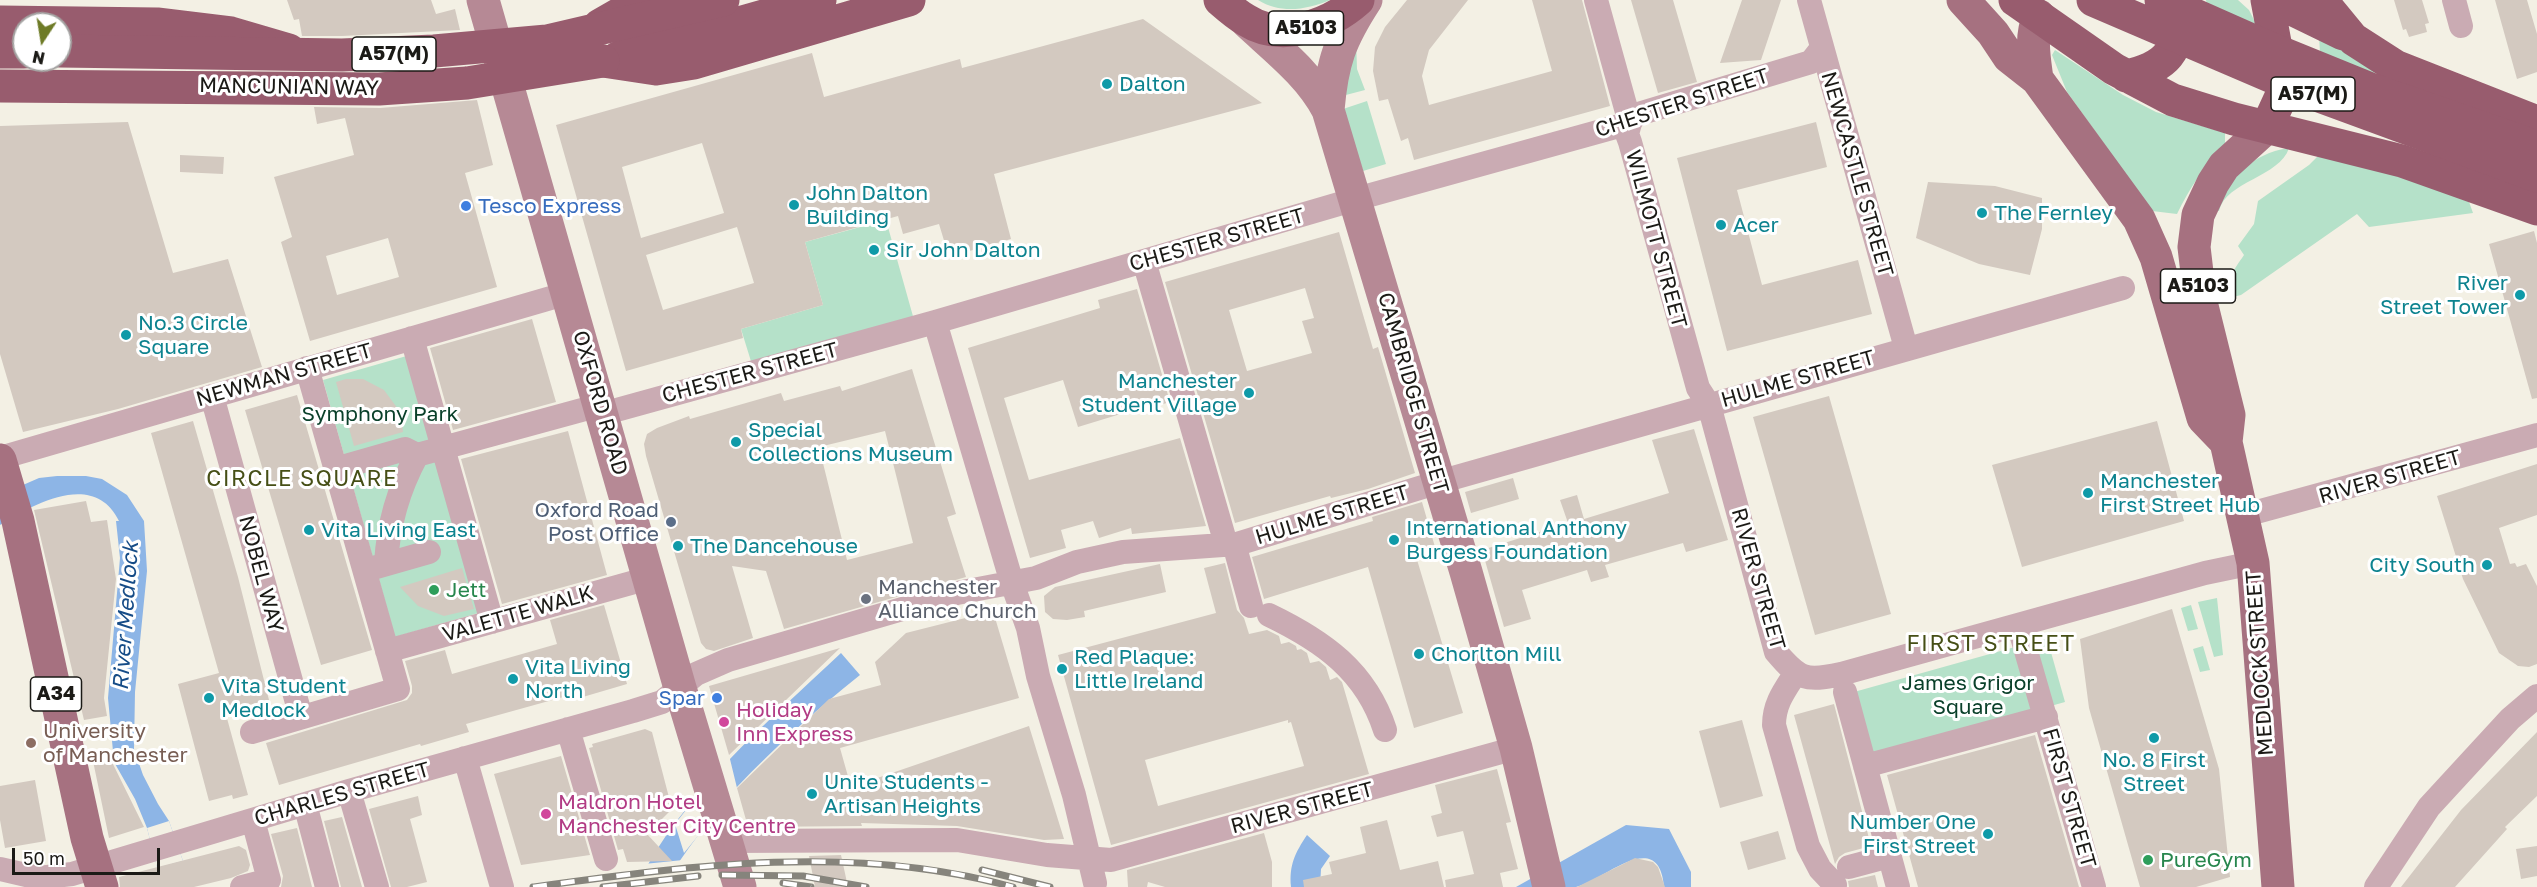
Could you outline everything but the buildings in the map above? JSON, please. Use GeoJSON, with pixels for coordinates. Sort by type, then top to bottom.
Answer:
{"type":"FeatureCollection","features":[{"type":"Feature","properties":{"kind":"highway","name":"A57(M)"},"geometry":{"type":"LineString","coordinates":[[588,32],[644,0]]}},
{"type":"Feature","properties":{"kind":"highway","name":"MANCUNIAN WAY"},"geometry":{"type":"LineString","coordinates":[[72,51],[379,55],[434,51],[547,40],[723,0]]}},
{"type":"Feature","properties":{"kind":"highway","name":"MANCUNIAN WAY"},"geometry":{"type":"LineString","coordinates":[[0,86],[379,89],[467,83],[603,61],[820,0]]}},
{"type":"Feature","properties":{"kind":"highway","name":"A57(M)"},"geometry":{"type":"LineString","coordinates":[[603,61],[656,69],[694,63],[909,0]]}},
{"type":"Feature","properties":{"kind":"highway","name":"A5103"},"geometry":{"type":"LineString","coordinates":[[1220,0],[1247,22],[1286,30],[1323,24],[1342,14],[1358,0]]}},
{"type":"Feature","properties":{"kind":"highway","name":"A57(M)"},"geometry":{"type":"LineString","coordinates":[[2093,0],[2314,94],[2537,176]]}},
{"type":"Feature","properties":{"kind":"highway","name":"A57(M)"},"geometry":{"type":"LineString","coordinates":[[2161,0],[2358,84],[2537,147]]}},
{"type":"Feature","properties":{"kind":"highway"},"geometry":{"type":"LineString","coordinates":[[2126,76],[2140,73],[2163,63],[2174,50],[2186,0]]}},
{"type":"Feature","properties":{"kind":"highway"},"geometry":{"type":"LineString","coordinates":[[2258,136],[2284,90],[2267,0]]}},
{"type":"Feature","properties":{"kind":"highway","name":"A57(M)"},"geometry":{"type":"LineString","coordinates":[[2273,0],[2353,39],[2395,66],[2537,122]]}},
{"type":"Feature","properties":{"kind":"highway","name":"A57(M)"},"geometry":{"type":"LineString","coordinates":[[2321,0],[2353,39]]}},
{"type":"Feature","properties":{"kind":"highway"},"geometry":{"type":"LineString","coordinates":[[2034,5],[2126,76],[2174,100],[2258,136],[2402,161],[2537,209]]}},
{"type":"Feature","properties":{"kind":"highway","name":"A57(M)"},"geometry":{"type":"LineString","coordinates":[[0,22],[157,24],[231,33],[308,55]]}},
{"type":"Feature","properties":{"kind":"main road"},"geometry":{"type":"LineString","coordinates":[[1963,0],[1993,33],[2009,57],[2037,79]]}},
{"type":"Feature","properties":{"kind":"main road"},"geometry":{"type":"LineString","coordinates":[[2034,5],[2033,40],[2037,79]]}},
{"type":"Feature","properties":{"kind":"main road","name":"A5103"},"geometry":{"type":"LineString","coordinates":[[2037,79],[2139,219],[2156,257],[2203,418],[2226,442]]}},
{"type":"Feature","properties":{"kind":"main road","name":"MEDLOCK STREET"},"geometry":{"type":"LineString","coordinates":[[2258,136],[2224,166],[2205,197],[2198,215],[2194,247],[2200,298],[2229,415],[2226,442],[2253,563],[2278,887]]}},
{"type":"Feature","properties":{"kind":"main road","name":"A34"},"geometry":{"type":"LineString","coordinates":[[2,465],[18,521],[87,838],[100,877]]}},
{"type":"Feature","properties":{"kind":"street","name":"OXFORD ROAD"},"geometry":{"type":"LineString","coordinates":[[483,0],[680,688],[740,887]]}},
{"type":"Feature","properties":{"kind":"street","name":"CAMBRIDGE STREET"},"geometry":{"type":"LineString","coordinates":[[1328,110],[1333,69],[1339,46],[1366,0]]}},
{"type":"Feature","properties":{"kind":"street","name":"WILMOTT STREET"},"geometry":{"type":"LineString","coordinates":[[1596,0],[1629,123],[1627,134],[1698,388],[1709,405]]}},
{"type":"Feature","properties":{"kind":"street","name":"NEWCASTLE STREET"},"geometry":{"type":"LineString","coordinates":[[1809,0],[1906,348]]}},
{"type":"Feature","properties":{"kind":"street"},"geometry":{"type":"LineString","coordinates":[[2454,0],[2461,26]]}},
{"type":"Feature","properties":{"kind":"street","name":"CAMBRIDGE STREET"},"geometry":{"type":"LineString","coordinates":[[1247,22],[1309,81],[1320,93],[1328,110],[1516,748],[1547,875]]}},
{"type":"Feature","properties":{"kind":"street","name":"CHESTER STREET"},"geometry":{"type":"LineString","coordinates":[[335,469],[405,449],[417,455],[935,322],[1356,199],[1629,123],[1635,115],[1811,62],[1822,48]]}},
{"type":"Feature","properties":{"kind":"street"},"geometry":{"type":"LineString","coordinates":[[1144,261],[1231,548],[1260,611],[1322,644],[1349,668],[1380,712],[1386,730]]}},
{"type":"Feature","properties":{"kind":"street","name":"HULME STREET"},"geometry":{"type":"LineString","coordinates":[[680,688],[696,674],[728,660],[957,593],[1012,584],[1036,578],[1077,562],[1123,552],[1231,548],[1237,544],[1439,482],[2123,288]]}},
{"type":"Feature","properties":{"kind":"street","name":"NEWMAN STREET"},"geometry":{"type":"LineString","coordinates":[[2,465],[212,396],[568,293]]}},
{"type":"Feature","properties":{"kind":"street"},"geometry":{"type":"LineString","coordinates":[[935,322],[1012,584],[1028,628],[1038,676],[1074,795],[1095,883]]}},
{"type":"Feature","properties":{"kind":"street"},"geometry":{"type":"LineString","coordinates":[[412,338],[492,622]]}},
{"type":"Feature","properties":{"kind":"street"},"geometry":{"type":"LineString","coordinates":[[252,732],[398,689],[387,651],[375,568],[335,469],[307,368]]}},
{"type":"Feature","properties":{"kind":"street","name":"NOBEL WAY"},"geometry":{"type":"LineString","coordinates":[[212,396],[301,717]]}},
{"type":"Feature","properties":{"kind":"street","name":"RIVER STREET"},"geometry":{"type":"LineString","coordinates":[[1709,405],[1776,652],[1795,674],[1818,679],[1841,674],[2205,573],[2253,563]]}},
{"type":"Feature","properties":{"kind":"street","name":"RIVER STREET"},"geometry":{"type":"LineString","coordinates":[[2242,516],[2537,435]]}},
{"type":"Feature","properties":{"kind":"street"},"geometry":{"type":"LineString","coordinates":[[375,568],[404,482],[417,455]]}},
{"type":"Feature","properties":{"kind":"street"},"geometry":{"type":"LineString","coordinates":[[375,568],[429,552]]}},
{"type":"Feature","properties":{"kind":"street","name":"VALETTE WALK"},"geometry":{"type":"LineString","coordinates":[[387,651],[650,578]]}},
{"type":"Feature","properties":{"kind":"street","name":"FIRST STREET"},"geometry":{"type":"LineString","coordinates":[[2023,638],[2094,887]]}},
{"type":"Feature","properties":{"kind":"street"},"geometry":{"type":"LineString","coordinates":[[1795,674],[1779,699],[1774,712],[1774,725],[1808,846],[1820,869],[1834,880],[1890,856]]}},
{"type":"Feature","properties":{"kind":"street","name":"CHARLES STREET"},"geometry":{"type":"LineString","coordinates":[[0,869],[39,878],[72,874],[100,877],[152,849],[663,702],[680,688]]}},
{"type":"Feature","properties":{"kind":"street"},"geometry":{"type":"LineString","coordinates":[[1845,692],[1899,887]]}},
{"type":"Feature","properties":{"kind":"street"},"geometry":{"type":"LineString","coordinates":[[2376,887],[2429,807],[2510,719],[2537,696]]}},
{"type":"Feature","properties":{"kind":"street"},"geometry":{"type":"LineString","coordinates":[[1865,766],[2046,717]]}},
{"type":"Feature","properties":{"kind":"street"},"geometry":{"type":"LineString","coordinates":[[568,729],[606,859]]}},
{"type":"Feature","properties":{"kind":"street","name":"RIVER STREET"},"geometry":{"type":"LineString","coordinates":[[722,830],[957,840],[1047,855],[1111,860],[1516,748]]}},
{"type":"Feature","properties":{"kind":"street"},"geometry":{"type":"LineString","coordinates":[[465,758],[502,887]]}},
{"type":"Feature","properties":{"kind":"street"},"geometry":{"type":"LineString","coordinates":[[349,791],[377,887]]}},
{"type":"Feature","properties":{"kind":"street"},"geometry":{"type":"LineString","coordinates":[[305,804],[327,887]]}},
{"type":"Feature","properties":{"kind":"street"},"geometry":{"type":"LineString","coordinates":[[242,887],[269,880],[253,820]]}},
{"type":"Feature","properties":{"kind":"green space"},"geometry":{"type":"Polygon","coordinates":[[[1258,0],[1330,0],[1303,8],[1285,9],[1258,0]]]}},
{"type":"Feature","properties":{"kind":"green space"},"geometry":{"type":"Polygon","coordinates":[[[2206,0],[2238,0],[2249,10],[2260,32],[2207,9],[2206,0]]]}},
{"type":"Feature","properties":{"kind":"green space"},"geometry":{"type":"Polygon","coordinates":[[[2319,37],[2391,74],[2373,73],[2320,52],[2319,37]]]}},
{"type":"Feature","properties":{"kind":"green space"},"geometry":{"type":"Polygon","coordinates":[[[1356,39],[1357,69],[1365,90],[1342,96],[1356,39]]]}},
{"type":"Feature","properties":{"kind":"green space"},"geometry":{"type":"Polygon","coordinates":[[[2055,50],[2123,95],[2156,112],[2225,133],[2225,145],[2198,178],[2177,214],[2152,211],[2067,92],[2052,55],[2055,50]]]}},
{"type":"Feature","properties":{"kind":"green space"},"geometry":{"type":"Polygon","coordinates":[[[1367,101],[1386,164],[1363,171],[1343,109],[1367,101]]]}},
{"type":"Feature","properties":{"kind":"green space"},"geometry":{"type":"Polygon","coordinates":[[[2289,148],[2284,158],[2275,166],[2232,193],[2224,201],[2219,211],[2212,211],[2226,188],[2252,162],[2275,151],[2289,148]]]}},
{"type":"Feature","properties":{"kind":"green space"},"geometry":{"type":"Polygon","coordinates":[[[2318,156],[2375,169],[2468,199],[2473,213],[2369,227],[2357,214],[2241,295],[2229,298],[2232,275],[2244,255],[2238,246],[2254,224],[2258,201],[2309,165],[2318,156]]]}},
{"type":"Feature","properties":{"kind":"green space"},"geometry":{"type":"Polygon","coordinates":[[[886,220],[916,327],[754,371],[741,329],[823,305],[805,242],[886,220]]]}},
{"type":"Feature","properties":{"kind":"green space","name":"Symphony Park"},"geometry":{"type":"Polygon","coordinates":[[[410,355],[482,612],[395,637],[323,380],[410,355]]]}},
{"type":"Feature","properties":{"kind":"green space"},"geometry":{"type":"Polygon","coordinates":[[[2217,598],[2223,655],[2214,657],[2198,602],[2217,598]]]}},
{"type":"Feature","properties":{"kind":"green space"},"geometry":{"type":"Polygon","coordinates":[[[2191,605],[2198,629],[2188,631],[2181,608],[2191,605]]]}},
{"type":"Feature","properties":{"kind":"green space","name":"James Grigor Square"},"geometry":{"type":"Polygon","coordinates":[[[2047,638],[2065,702],[1872,756],[1854,692],[2047,638]]]}},
{"type":"Feature","properties":{"kind":"green space"},"geometry":{"type":"Polygon","coordinates":[[[2203,646],[2210,670],[2200,672],[2193,649],[2203,646]]]}},
{"type":"Feature","properties":{"kind":"water","name":"River Medlock"},"geometry":{"type":"Polygon","coordinates":[[[86,476],[102,479],[127,495],[144,521],[147,571],[135,692],[134,749],[143,775],[169,821],[183,861],[162,887],[147,828],[135,799],[114,762],[108,698],[120,558],[116,521],[119,521],[108,506],[95,497],[79,494],[46,501],[0,525],[0,495],[39,478],[86,476]]]}},
{"type":"Feature","properties":{"kind":"water"},"geometry":{"type":"Polygon","coordinates":[[[841,653],[860,675],[766,757],[737,787],[698,836],[662,887],[636,887],[655,853],[701,790],[755,733],[841,653]]]}},
{"type":"Feature","properties":{"kind":"water"},"geometry":{"type":"Polygon","coordinates":[[[1626,825],[1669,829],[1691,872],[1691,887],[1664,887],[1660,869],[1652,860],[1641,858],[1614,868],[1576,887],[1516,887],[1626,825]]]}},
{"type":"Feature","properties":{"kind":"water"},"geometry":{"type":"Polygon","coordinates":[[[1307,835],[1330,856],[1321,869],[1320,887],[1291,887],[1294,860],[1307,835]]]}},
{"type":"Feature","properties":{"kind":"pier"},"geometry":{"type":"Polygon","coordinates":[[[729,755],[737,788],[684,853],[675,824],[729,755]]]}},
{"type":"Feature","properties":{"kind":"pier"},"geometry":{"type":"Polygon","coordinates":[[[169,821],[183,861],[157,868],[147,828],[169,821]]]}},
{"type":"Feature","properties":{"kind":"pier"},"geometry":{"type":"Polygon","coordinates":[[[683,860],[665,887],[633,887],[644,864],[683,860]]]}},
{"type":"Feature","properties":{"kind":"railway"},"geometry":{"type":"LineString","coordinates":[[533,887],[654,872],[774,862],[894,865],[953,873],[1013,887]]}},
{"type":"Feature","properties":{"kind":"railway"},"geometry":{"type":"LineString","coordinates":[[982,870],[1050,887]]}},
{"type":"Feature","properties":{"kind":"railway"},"geometry":{"type":"LineString","coordinates":[[722,875],[803,876],[866,887]]}},
{"type":"Feature","properties":{"kind":"railway"},"geometry":{"type":"LineString","coordinates":[[603,887],[698,876]]}},
{"type":"Feature","properties":{"kind":"railway"},"geometry":{"type":"LineString","coordinates":[[783,883],[811,887]]}},
{"type":"Feature","properties":{"kind":"place","name":"Dalton"},"geometry":{"type":"Point","coordinates":[1107,84]}},
{"type":"Feature","properties":{"kind":"place","name":"John Dalton Building"},"geometry":{"type":"Point","coordinates":[794,205]}},
{"type":"Feature","properties":{"kind":"place","name":"Tesco Express"},"geometry":{"type":"Point","coordinates":[466,206]}},
{"type":"Feature","properties":{"kind":"place","name":"The Fernley"},"geometry":{"type":"Point","coordinates":[1982,213]}},
{"type":"Feature","properties":{"kind":"place","name":"Acer"},"geometry":{"type":"Point","coordinates":[1721,225]}},
{"type":"Feature","properties":{"kind":"place","name":"Sir John Dalton"},"geometry":{"type":"Point","coordinates":[874,250]}},
{"type":"Feature","properties":{"kind":"place","name":"River Street Tower"},"geometry":{"type":"Point","coordinates":[2520,295]}},
{"type":"Feature","properties":{"kind":"place","name":"No.3 Circle Square"},"geometry":{"type":"Point","coordinates":[126,335]}},
{"type":"Feature","properties":{"kind":"place","name":"Manchester Student Village"},"geometry":{"type":"Point","coordinates":[1249,393]}},
{"type":"Feature","properties":{"kind":"place","name":"Special Collections Museum"},"geometry":{"type":"Point","coordinates":[736,442]}},
{"type":"Feature","properties":{"kind":"place","name":"Manchester First Street Hub"},"geometry":{"type":"Point","coordinates":[2088,493]}},
{"type":"Feature","properties":{"kind":"place","name":"Oxford Road Post Office"},"geometry":{"type":"Point","coordinates":[671,522]}},
{"type":"Feature","properties":{"kind":"place","name":"Vita Living East"},"geometry":{"type":"Point","coordinates":[309,530]}},
{"type":"Feature","properties":{"kind":"place","name":"International Anthony Burgess Foundation"},"geometry":{"type":"Point","coordinates":[1394,540]}},
{"type":"Feature","properties":{"kind":"place","name":"The Dancehouse"},"geometry":{"type":"Point","coordinates":[678,546]}},
{"type":"Feature","properties":{"kind":"place","name":"City South"},"geometry":{"type":"Point","coordinates":[2487,565]}},
{"type":"Feature","properties":{"kind":"place","name":"Jett"},"geometry":{"type":"Point","coordinates":[434,590]}},
{"type":"Feature","properties":{"kind":"place","name":"Manchester Alliance Church"},"geometry":{"type":"Point","coordinates":[866,599]}},
{"type":"Feature","properties":{"kind":"place","name":"Chorlton Mill"},"geometry":{"type":"Point","coordinates":[1419,654]}},
{"type":"Feature","properties":{"kind":"place","name":"Red Plaque: Little Ireland"},"geometry":{"type":"Point","coordinates":[1062,669]}},
{"type":"Feature","properties":{"kind":"place","name":"Vita Living North"},"geometry":{"type":"Point","coordinates":[513,679]}},
{"type":"Feature","properties":{"kind":"place","name":"Vita Student Medlock"},"geometry":{"type":"Point","coordinates":[209,698]}},
{"type":"Feature","properties":{"kind":"place","name":"Spar"},"geometry":{"type":"Point","coordinates":[717,698]}},
{"type":"Feature","properties":{"kind":"place","name":"Holiday Inn Express"},"geometry":{"type":"Point","coordinates":[724,722]}},
{"type":"Feature","properties":{"kind":"place","name":"No. 8 First Street"},"geometry":{"type":"Point","coordinates":[2154,738]}},
{"type":"Feature","properties":{"kind":"place","name":"University of Manchester"},"geometry":{"type":"Point","coordinates":[31,743]}},
{"type":"Feature","properties":{"kind":"place","name":"Unite Students - Artisan Heights"},"geometry":{"type":"Point","coordinates":[812,794]}},
{"type":"Feature","properties":{"kind":"place","name":"Maldron Hotel Manchester City Centre"},"geometry":{"type":"Point","coordinates":[546,814]}},
{"type":"Feature","properties":{"kind":"place","name":"Number One First Street"},"geometry":{"type":"Point","coordinates":[1988,834]}},
{"type":"Feature","properties":{"kind":"place","name":"PureGym"},"geometry":{"type":"Point","coordinates":[2148,860]}},
{"type":"Feature","properties":{"kind":"district","name":"CIRCLE SQUARE"},"geometry":{"type":"Point","coordinates":[302,479]}},
{"type":"Feature","properties":{"kind":"district","name":"FIRST STREET"},"geometry":{"type":"Point","coordinates":[1991,644]}}]}
